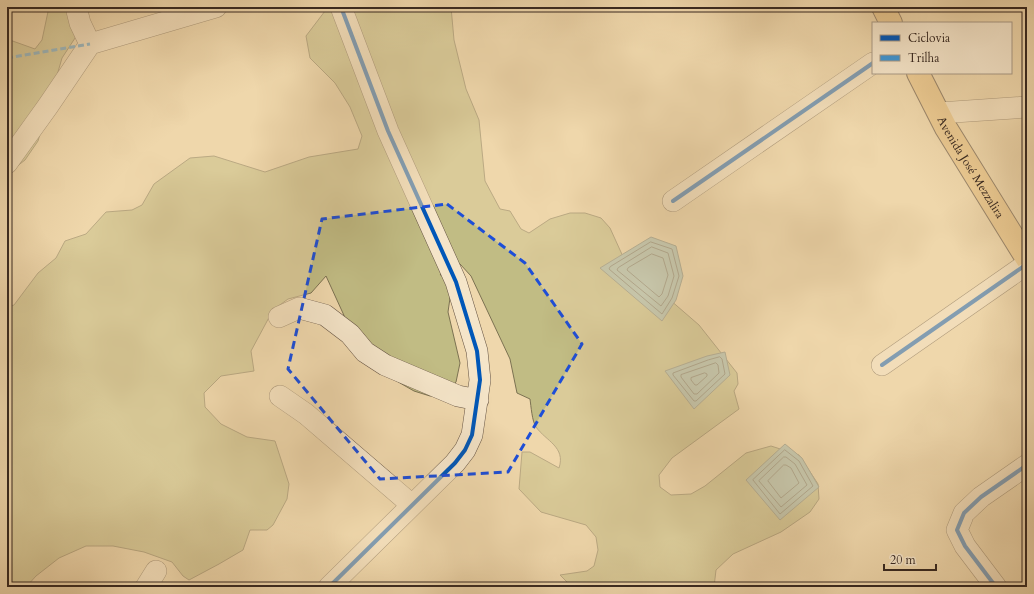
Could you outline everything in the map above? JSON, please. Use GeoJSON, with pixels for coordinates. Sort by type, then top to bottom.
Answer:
{"type":"FeatureCollection","features":[{"type":"Feature","properties":{"kind":"main road"},"geometry":{"type":"LineString","coordinates":[[883,7],[890,22]]}},
{"type":"Feature","properties":{"kind":"main road","name":"Avenida José Mezzalira"},"geometry":{"type":"LineString","coordinates":[[919,74],[946,128],[1027,259]]}},
{"type":"Feature","properties":{"kind":"street"},"geometry":{"type":"LineString","coordinates":[[76,7],[80,22],[90,44]]}},
{"type":"Feature","properties":{"kind":"street"},"geometry":{"type":"LineString","coordinates":[[7,163],[90,44],[216,7]]}},
{"type":"Feature","properties":{"kind":"street"},"geometry":{"type":"LineString","coordinates":[[329,587],[455,463],[465,450],[472,435],[480,380],[477,351],[456,282],[388,131],[341,7]]}},
{"type":"Feature","properties":{"kind":"street"},"geometry":{"type":"LineString","coordinates":[[673,201],[872,64]]}},
{"type":"Feature","properties":{"kind":"street"},"geometry":{"type":"LineString","coordinates":[[939,114],[1027,107]]}},
{"type":"Feature","properties":{"kind":"street"},"geometry":{"type":"LineString","coordinates":[[882,365],[1027,264]]}},
{"type":"Feature","properties":{"kind":"street"},"geometry":{"type":"LineString","coordinates":[[279,317],[299,308],[325,315],[350,334],[364,352],[385,365],[458,396],[478,400]]}},
{"type":"Feature","properties":{"kind":"street"},"geometry":{"type":"LineString","coordinates":[[280,396],[306,414],[412,505]]}},
{"type":"Feature","properties":{"kind":"street"},"geometry":{"type":"LineString","coordinates":[[996,587],[965,546],[957,530],[964,513],[981,497],[1027,465]]}},
{"type":"Feature","properties":{"kind":"highlighted area"},"geometry":{"type":"Polygon","coordinates":[[[447,204],[525,263],[582,344],[508,472],[380,479],[288,369],[322,219],[447,204]]]}},
{"type":"Feature","properties":{"kind":"shaded area"},"geometry":{"type":"Polygon","coordinates":[[[49,7],[71,7],[77,35],[62,58],[38,141],[25,160],[7,174],[7,39],[35,49],[42,40],[49,7]]]}},
{"type":"Feature","properties":{"kind":"shaded area"},"geometry":{"type":"Polygon","coordinates":[[[330,7],[451,7],[454,40],[466,89],[479,120],[485,181],[500,209],[510,211],[521,229],[529,233],[550,219],[570,213],[585,213],[601,218],[610,228],[625,261],[699,325],[737,373],[738,384],[734,391],[739,409],[672,458],[659,475],[660,487],[671,495],[691,494],[705,486],[746,453],[771,446],[799,455],[818,484],[819,499],[810,512],[781,532],[733,554],[716,570],[714,587],[572,587],[560,575],[587,571],[594,566],[598,550],[596,537],[586,525],[541,512],[519,489],[522,452],[530,452],[559,468],[560,455],[554,445],[536,427],[530,399],[517,393],[510,359],[471,276],[460,264],[449,265],[440,275],[450,274],[453,277],[448,312],[460,363],[456,382],[444,395],[430,396],[414,391],[393,379],[352,333],[326,276],[311,293],[288,299],[273,310],[251,351],[254,371],[221,376],[204,393],[205,407],[221,424],[247,437],[275,441],[289,484],[287,499],[273,525],[267,530],[250,530],[243,550],[189,580],[183,576],[172,562],[144,552],[113,546],[86,546],[59,558],[36,576],[26,587],[7,587],[7,308],[14,305],[38,273],[56,258],[65,241],[86,234],[106,212],[132,210],[142,205],[154,184],[190,158],[214,156],[265,172],[309,157],[358,149],[362,136],[350,107],[335,83],[310,58],[306,36],[325,11],[330,7]]]}},
{"type":"Feature","properties":{"kind":"water"},"geometry":{"type":"Polygon","coordinates":[[[651,237],[676,246],[683,276],[676,300],[662,321],[600,268],[651,237]]]}},
{"type":"Feature","properties":{"kind":"water"},"geometry":{"type":"Polygon","coordinates":[[[725,352],[730,375],[694,409],[665,371],[707,356],[725,352]]]}},
{"type":"Feature","properties":{"kind":"water"},"geometry":{"type":"Polygon","coordinates":[[[785,444],[802,458],[819,487],[780,520],[746,480],[785,444]]]}},
{"type":"Feature","properties":{"kind":"marked path"},"geometry":{"type":"LineString","coordinates":[[7,58],[90,44]]}},
{"type":"Feature","properties":{"kind":"cycle path"},"geometry":{"type":"LineString","coordinates":[[329,587],[455,463],[465,450],[472,435],[480,380],[477,351],[456,282],[388,131],[341,7]]}},
{"type":"Feature","properties":{"kind":"cycle path"},"geometry":{"type":"LineString","coordinates":[[673,201],[872,64]]}},
{"type":"Feature","properties":{"kind":"cycle path"},"geometry":{"type":"LineString","coordinates":[[882,365],[1027,264]]}},
{"type":"Feature","properties":{"kind":"cycle path"},"geometry":{"type":"LineString","coordinates":[[996,587],[965,546],[957,530],[964,513],[981,497],[1027,465]]}}]}
